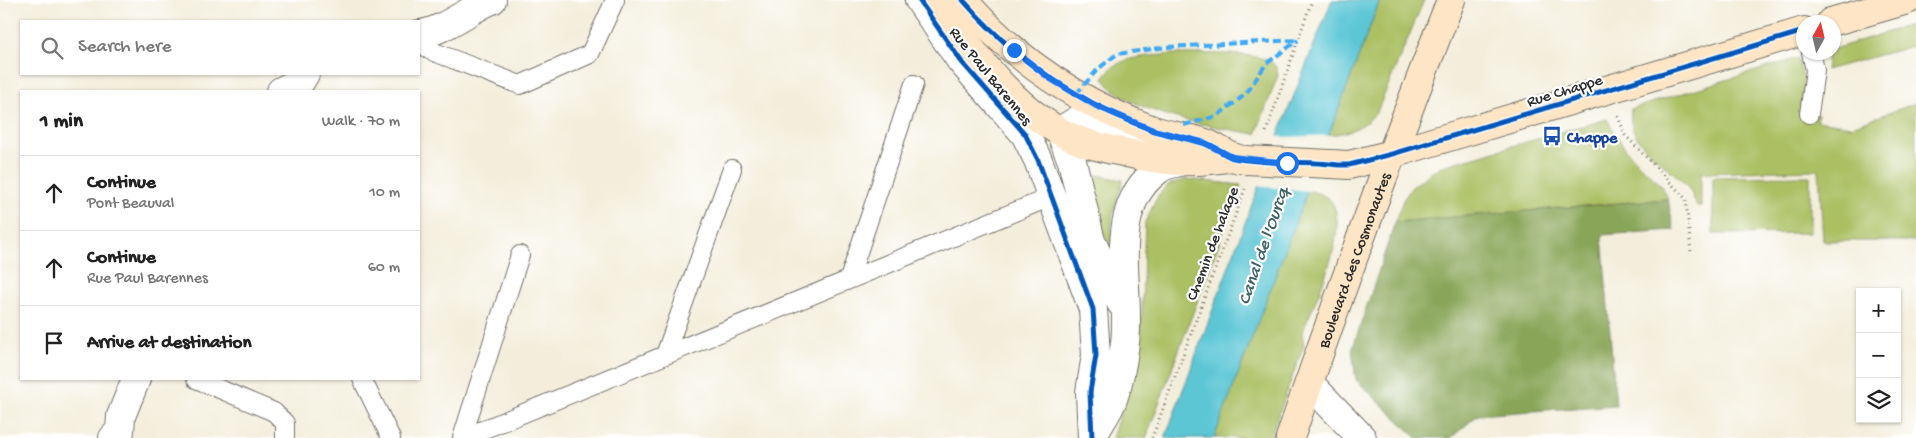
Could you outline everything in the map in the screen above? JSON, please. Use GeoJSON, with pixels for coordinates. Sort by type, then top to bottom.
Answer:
{"type":"FeatureCollection","features":[{"type":"Feature","properties":{"kind":"street"},"geometry":{"type":"LineString","coordinates":[[421,34],[466,15],[473,8],[492,0]]}},
{"type":"Feature","properties":{"kind":"street","name":"Rue Paul Barennes"},"geometry":{"type":"LineString","coordinates":[[919,0],[961,61],[1025,134],[1038,160],[1051,197],[1074,251],[1093,309],[1096,355],[1090,392],[1092,437]]}},
{"type":"Feature","properties":{"kind":"street","name":"Rue Paul Barennes"},"geometry":{"type":"LineString","coordinates":[[934,0],[973,53],[1042,120],[1060,131],[1082,142],[1179,162],[1200,163],[1239,159]]}},
{"type":"Feature","properties":{"kind":"street","name":"Rue Paul Barennes"},"geometry":{"type":"LineString","coordinates":[[963,0],[978,17],[1014,50],[1049,78],[1096,106],[1153,130],[1205,143],[1239,159]]}},
{"type":"Feature","properties":{"kind":"street","name":"Boulevard des Cosmonautes"},"geometry":{"type":"LineString","coordinates":[[1290,438],[1308,383],[1392,154],[1451,0]]}},
{"type":"Feature","properties":{"kind":"street"},"geometry":{"type":"LineString","coordinates":[[1841,19],[1897,2]]}},
{"type":"Feature","properties":{"kind":"street","name":"Rue Chappe"},"geometry":{"type":"LineString","coordinates":[[1239,159],[1349,165],[1392,154],[1796,32]]}},
{"type":"Feature","properties":{"kind":"street"},"geometry":{"type":"LineString","coordinates":[[283,90],[300,82],[304,75]]}},
{"type":"Feature","properties":{"kind":"street"},"geometry":{"type":"LineString","coordinates":[[1038,160],[1060,131],[1076,94]]}},
{"type":"Feature","properties":{"kind":"street","name":"Rue Paul Barennes"},"geometry":{"type":"LineString","coordinates":[[1060,131],[1083,117],[1126,132],[1153,130]]}},
{"type":"Feature","properties":{"kind":"street"},"geometry":{"type":"LineString","coordinates":[[1060,131],[1072,161],[1091,242],[1124,310]]}},
{"type":"Feature","properties":{"kind":"street"},"geometry":{"type":"LineString","coordinates":[[1092,437],[1113,399],[1125,342],[1125,229],[1129,210],[1144,182],[1159,168],[1179,162]]}},
{"type":"Feature","properties":{"kind":"street"},"geometry":{"type":"LineString","coordinates":[[113,438],[120,431],[121,416],[136,380]]}},
{"type":"Feature","properties":{"kind":"street"},"geometry":{"type":"LineString","coordinates":[[1308,383],[1362,438]]}},
{"type":"Feature","properties":{"kind":"lane"},"geometry":{"type":"LineString","coordinates":[[421,34],[429,50],[520,85],[590,54],[615,0]]}},
{"type":"Feature","properties":{"kind":"lane"},"geometry":{"type":"LineString","coordinates":[[1809,114],[1815,70],[1813,60]]}},
{"type":"Feature","properties":{"kind":"lane"},"geometry":{"type":"LineString","coordinates":[[849,279],[914,84]]}},
{"type":"Feature","properties":{"kind":"lane"},"geometry":{"type":"LineString","coordinates":[[665,355],[732,169]]}},
{"type":"Feature","properties":{"kind":"lane"},"geometry":{"type":"LineString","coordinates":[[462,438],[1051,197]]}},
{"type":"Feature","properties":{"kind":"lane"},"geometry":{"type":"LineString","coordinates":[[462,438],[520,254]]}},
{"type":"Feature","properties":{"kind":"lane"},"geometry":{"type":"LineString","coordinates":[[198,380],[274,412],[285,424],[285,438]]}},
{"type":"Feature","properties":{"kind":"lane"},"geometry":{"type":"LineString","coordinates":[[362,380],[390,438]]}},
{"type":"Feature","properties":{"kind":"path"},"geometry":{"type":"LineString","coordinates":[[1263,140],[1312,0]]}},
{"type":"Feature","properties":{"kind":"path"},"geometry":{"type":"LineString","coordinates":[[1615,108],[1625,136],[1686,199],[1691,253]]}},
{"type":"Feature","properties":{"kind":"green space"},"geometry":{"type":"Polygon","coordinates":[[[1380,0],[1424,0],[1377,112],[1355,129],[1328,135],[1380,0]]]}},
{"type":"Feature","properties":{"kind":"green space"},"geometry":{"type":"Polygon","coordinates":[[[1916,23],[1916,45],[1826,70],[1827,60],[1841,60],[1841,47],[1916,23]]]}},
{"type":"Feature","properties":{"kind":"green space"},"geometry":{"type":"Polygon","coordinates":[[[1174,54],[1252,56],[1263,58],[1274,64],[1278,75],[1256,134],[1196,123],[1151,110],[1130,101],[1114,90],[1103,78],[1109,70],[1125,61],[1134,58],[1174,54]]]}},
{"type":"Feature","properties":{"kind":"green space"},"geometry":{"type":"Polygon","coordinates":[[[1796,59],[1799,60],[1804,80],[1801,113],[1818,115],[1817,121],[1852,126],[1916,103],[1916,241],[1823,241],[1819,170],[1701,173],[1701,206],[1697,206],[1686,185],[1649,152],[1634,133],[1631,109],[1796,59]]]}},
{"type":"Feature","properties":{"kind":"green space"},"geometry":{"type":"Polygon","coordinates":[[[1607,119],[1628,151],[1658,182],[1668,199],[1395,222],[1403,200],[1412,187],[1439,167],[1607,119]]]}},
{"type":"Feature","properties":{"kind":"green space"},"geometry":{"type":"Polygon","coordinates":[[[1091,174],[1123,180],[1113,213],[1110,251],[1097,213],[1091,174]]]}},
{"type":"Feature","properties":{"kind":"green space"},"geometry":{"type":"Polygon","coordinates":[[[1810,176],[1810,233],[1713,234],[1713,177],[1810,176]]]}},
{"type":"Feature","properties":{"kind":"green space"},"geometry":{"type":"Polygon","coordinates":[[[1187,179],[1241,185],[1146,438],[1112,438],[1134,371],[1141,338],[1145,222],[1159,194],[1170,184],[1187,179]]]}},
{"type":"Feature","properties":{"kind":"green space"},"geometry":{"type":"Polygon","coordinates":[[[1307,190],[1323,195],[1331,201],[1336,213],[1337,229],[1334,247],[1322,286],[1302,333],[1304,345],[1270,438],[1214,438],[1307,190]]]}},
{"type":"Feature","properties":{"kind":"green space"},"geometry":{"type":"Polygon","coordinates":[[[1668,199],[1674,230],[1602,235],[1616,405],[1478,415],[1451,438],[1417,438],[1356,380],[1352,350],[1395,222],[1668,199]]]}},
{"type":"Feature","properties":{"kind":"water","name":"Canal de l'Ourcq"},"geometry":{"type":"Polygon","coordinates":[[[1332,0],[1380,0],[1214,438],[1165,438],[1271,153],[1332,0]]]}},
{"type":"Feature","properties":{"kind":"pier"},"geometry":{"type":"Polygon","coordinates":[[[1331,135],[1310,191],[1256,186],[1275,136],[1331,135]]]}},
{"type":"Feature","properties":{"kind":"marked path"},"geometry":{"type":"LineString","coordinates":[[1076,94],[1098,69],[1117,54],[1167,47],[1298,40]]}},
{"type":"Feature","properties":{"kind":"marked path"},"geometry":{"type":"LineString","coordinates":[[1184,125],[1217,116],[1246,94],[1266,64],[1298,40]]}},
{"type":"Feature","properties":{"kind":"cycle path"},"geometry":{"type":"LineString","coordinates":[[919,0],[961,61],[1025,134],[1038,160],[1093,309],[1096,355],[1090,392],[1092,438]]}},
{"type":"Feature","properties":{"kind":"cycle path"},"geometry":{"type":"LineString","coordinates":[[963,0],[1004,41],[1049,77],[1099,107],[1126,119],[1159,132],[1208,144],[1235,158],[1338,165],[1349,165],[1392,154],[1796,33]]}},
{"type":"Feature","properties":{"kind":"place","name":"Chappe"},"geometry":{"type":"Point","coordinates":[1552,136]}},
{"type":"Feature","properties":{"kind":"route"},"geometry":{"type":"LineString","coordinates":[[1014,50],[1049,78],[1096,106],[1153,130],[1205,143],[1232,157],[1245,160],[1287,163]]}}]}
